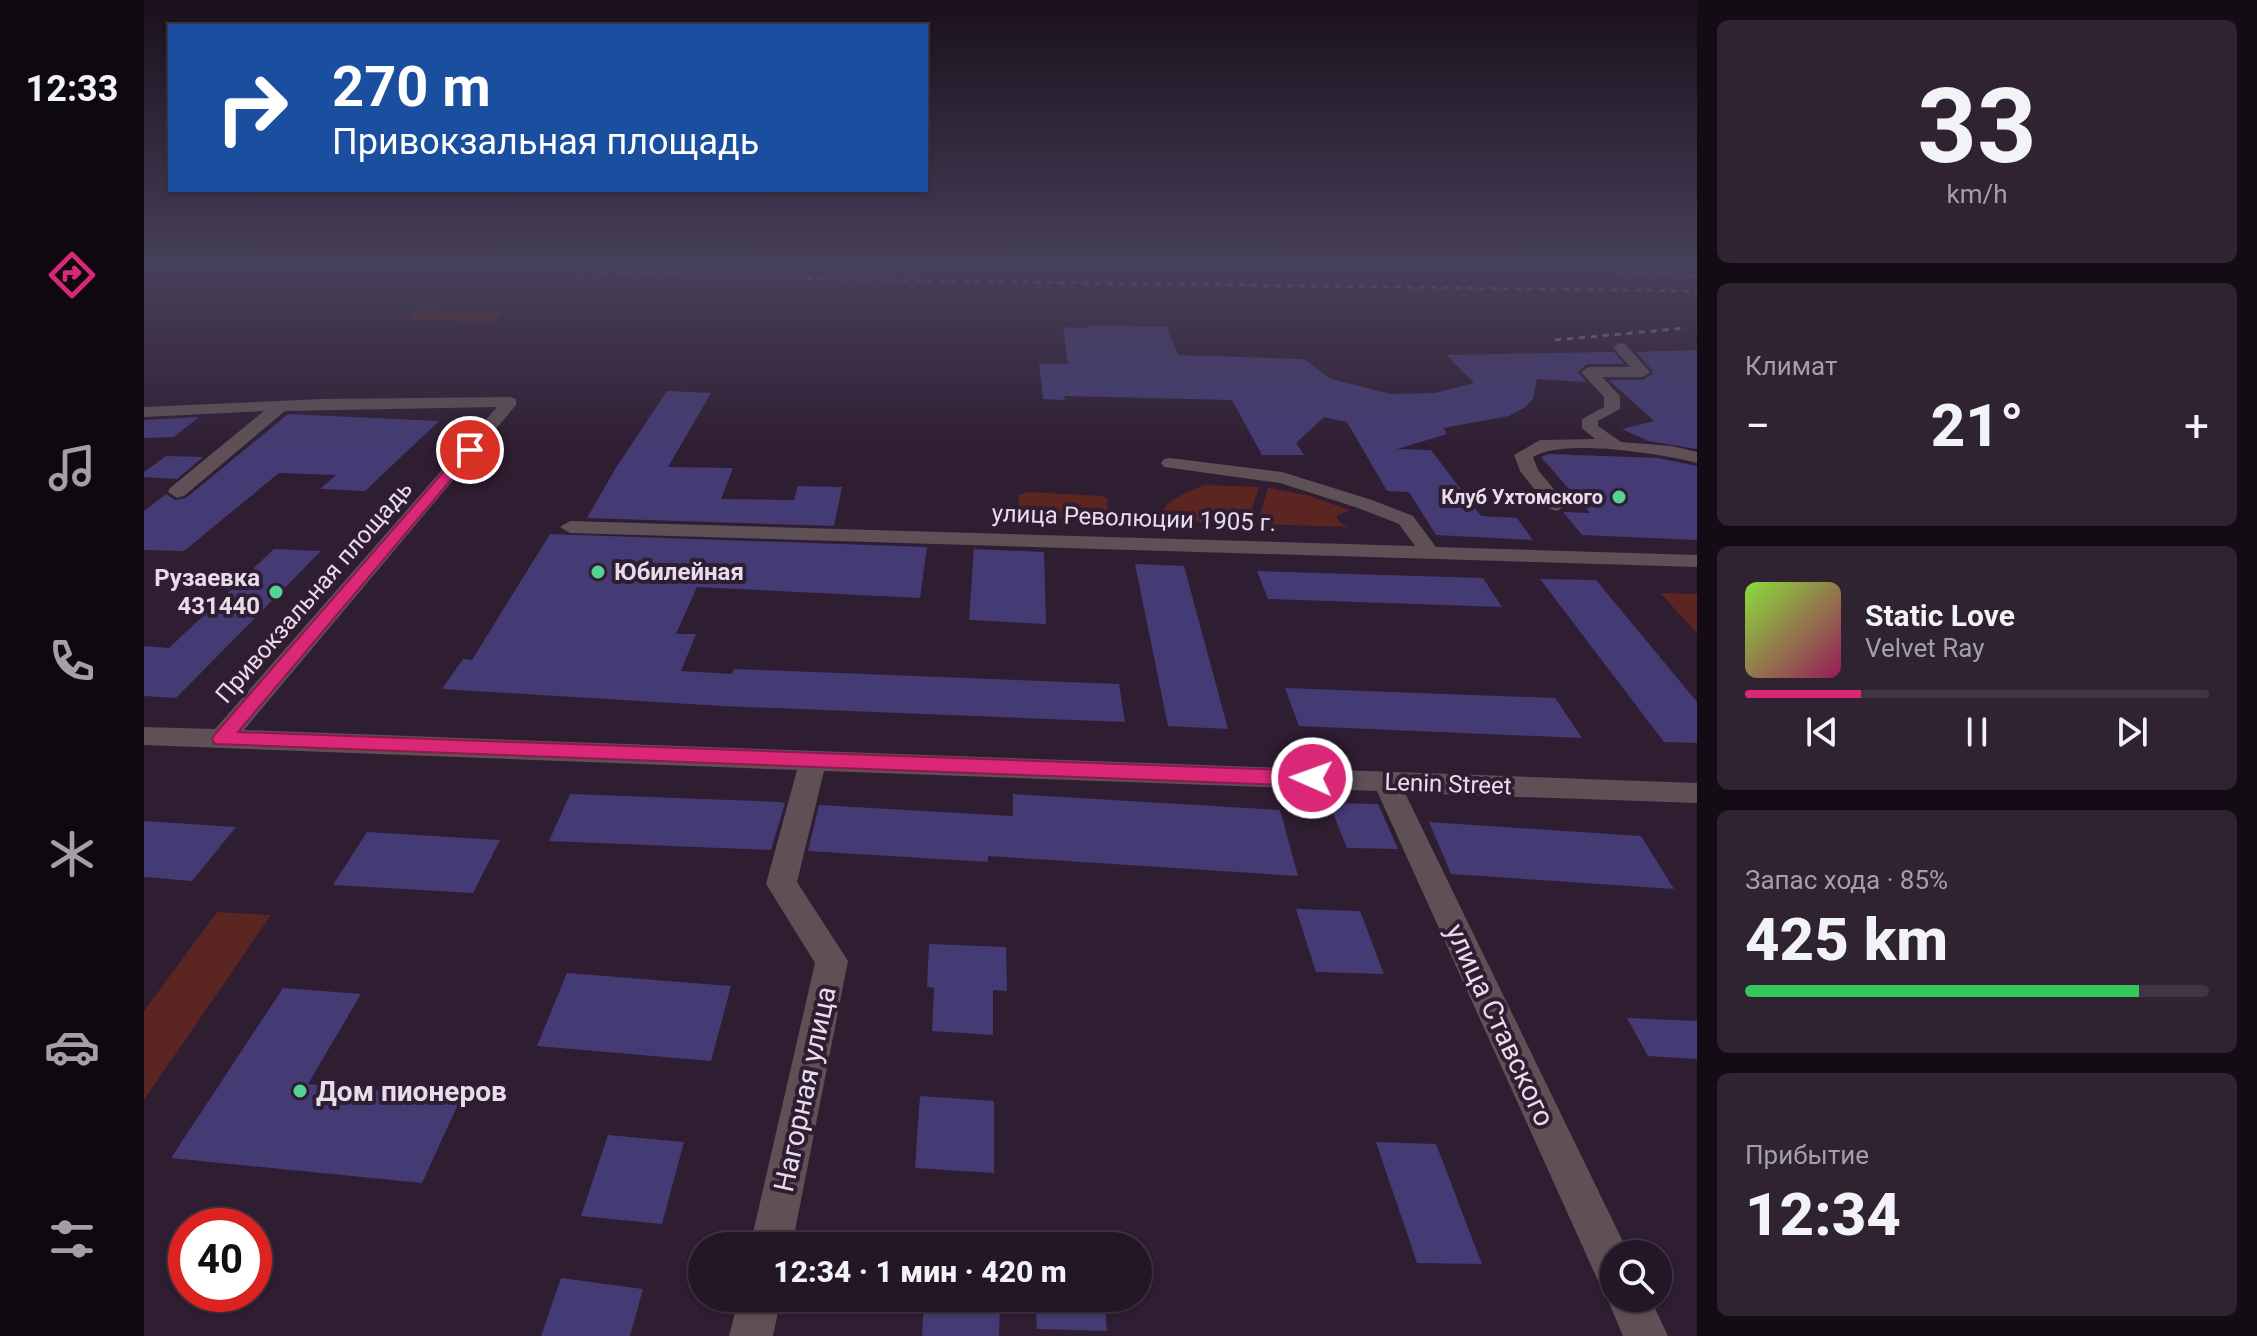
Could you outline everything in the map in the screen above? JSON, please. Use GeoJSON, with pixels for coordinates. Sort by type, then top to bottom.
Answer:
{"type":"FeatureCollection","features":[{"type":"Feature","properties":{"kind":"street"},"geometry":{"type":"LineString","coordinates":[[1615,445],[1590,428],[1590,419],[1612,409],[1612,396],[1589,372],[1642,372],[1620,347]]}},
{"type":"Feature","properties":{"kind":"street","name":"Привокзальная площадь"},"geometry":{"type":"LineString","coordinates":[[222,739],[510,402],[281,406]]}},
{"type":"Feature","properties":{"kind":"street"},"geometry":{"type":"LineString","coordinates":[[144,412],[281,406]]}},
{"type":"Feature","properties":{"kind":"street"},"geometry":{"type":"LineString","coordinates":[[177,492],[281,406]]}},
{"type":"Feature","properties":{"kind":"street"},"geometry":{"type":"LineString","coordinates":[[1557,505],[1529,471],[1523,455],[1540,445],[1615,445],[1672,451],[1697,458]]}},
{"type":"Feature","properties":{"kind":"street"},"geometry":{"type":"LineString","coordinates":[[1170,463],[1282,478],[1365,504],[1406,520],[1430,553]]}},
{"type":"Feature","properties":{"kind":"street","name":"улица Революции 1905 г."},"geometry":{"type":"LineString","coordinates":[[570,527],[1697,561]]}},
{"type":"Feature","properties":{"kind":"street","name":"Lenin Street"},"geometry":{"type":"LineString","coordinates":[[144,736],[1697,793]]}},
{"type":"Feature","properties":{"kind":"street","name":"Нагорная улица"},"geometry":{"type":"LineString","coordinates":[[774,1232],[832,961],[781,884],[813,759]]}},
{"type":"Feature","properties":{"kind":"street","name":"улица Ставского"},"geometry":{"type":"LineString","coordinates":[[1386,781],[1601,1240]]}},
{"type":"Feature","properties":{"kind":"street"},"geometry":{"type":"LineString","coordinates":[[751,1336],[757,1312]]}},
{"type":"Feature","properties":{"kind":"street"},"geometry":{"type":"LineString","coordinates":[[1635,1312],[1646,1336]]}},
{"type":"Feature","properties":{"kind":"shaded area"},"geometry":{"type":"Polygon","coordinates":[[[1204,485],[1259,487],[1247,523],[1165,521],[1163,511],[1168,503],[1204,485]]]}},
{"type":"Feature","properties":{"kind":"shaded area"},"geometry":{"type":"Polygon","coordinates":[[[1268,488],[1306,495],[1350,510],[1337,516],[1338,521],[1349,527],[1257,524],[1268,488]]]}},
{"type":"Feature","properties":{"kind":"shaded area"},"geometry":{"type":"Polygon","coordinates":[[[1028,492],[1102,496],[1107,498],[1108,521],[1022,516],[1018,513],[1019,495],[1028,492]]]}},
{"type":"Feature","properties":{"kind":"shaded area"},"geometry":{"type":"Polygon","coordinates":[[[1660,593],[1697,594],[1697,633],[1660,593]]]}},
{"type":"Feature","properties":{"kind":"shaded area"},"geometry":{"type":"Polygon","coordinates":[[[217,912],[271,915],[144,1100],[144,1011],[217,912]]]}},
{"type":"Feature","properties":{"kind":"building"},"geometry":{"type":"Polygon","coordinates":[[[1063,328],[1168,328],[1178,355],[1304,359],[1331,379],[1391,394],[1435,393],[1474,383],[1447,355],[1614,352],[1624,364],[1587,364],[1578,372],[1586,382],[1537,379],[1533,399],[1509,416],[1443,428],[1447,434],[1397,449],[1431,450],[1481,516],[1517,518],[1533,540],[1436,535],[1409,492],[1387,491],[1347,422],[1324,417],[1296,443],[1304,455],[1262,455],[1232,400],[1064,396],[1065,400],[1043,399],[1039,364],[1068,364],[1063,328]]]}},
{"type":"Feature","properties":{"kind":"building"},"geometry":{"type":"Polygon","coordinates":[[[1697,350],[1697,449],[1648,441],[1622,429],[1654,421],[1609,380],[1642,380],[1652,375],[1652,370],[1636,352],[1697,350]]]}},
{"type":"Feature","properties":{"kind":"building"},"geometry":{"type":"Polygon","coordinates":[[[667,391],[711,393],[668,467],[733,468],[721,499],[794,500],[798,486],[842,487],[834,526],[587,518],[667,391]]]}},
{"type":"Feature","properties":{"kind":"building"},"geometry":{"type":"Polygon","coordinates":[[[288,414],[439,421],[365,491],[320,489],[336,475],[279,473],[184,551],[144,550],[144,511],[166,494],[175,500],[186,498],[288,414]]]}},
{"type":"Feature","properties":{"kind":"building"},"geometry":{"type":"Polygon","coordinates":[[[199,417],[174,437],[144,438],[144,420],[199,417]]]}},
{"type":"Feature","properties":{"kind":"building","name":"Клуб Ухтомского"},"geometry":{"type":"Polygon","coordinates":[[[1549,454],[1658,458],[1697,466],[1697,540],[1582,535],[1563,512],[1590,513],[1541,457],[1549,454]]]}},
{"type":"Feature","properties":{"kind":"building"},"geometry":{"type":"Polygon","coordinates":[[[166,456],[203,457],[177,479],[144,477],[144,472],[166,456]]]}},
{"type":"Feature","properties":{"kind":"building"},"geometry":{"type":"Polygon","coordinates":[[[550,534],[927,547],[920,598],[697,587],[676,634],[696,634],[681,671],[732,674],[734,669],[1119,684],[1125,722],[722,706],[442,689],[463,659],[472,660],[550,534]]]}},
{"type":"Feature","properties":{"kind":"building"},"geometry":{"type":"Polygon","coordinates":[[[274,549],[321,551],[176,698],[144,696],[144,646],[169,648],[274,549]]]}},
{"type":"Feature","properties":{"kind":"building"},"geometry":{"type":"Polygon","coordinates":[[[974,549],[1044,552],[1046,624],[969,620],[974,549]]]}},
{"type":"Feature","properties":{"kind":"building"},"geometry":{"type":"Polygon","coordinates":[[[1135,564],[1184,566],[1228,729],[1168,726],[1135,564]]]}},
{"type":"Feature","properties":{"kind":"building"},"geometry":{"type":"Polygon","coordinates":[[[1257,571],[1483,578],[1502,607],[1268,599],[1257,571]]]}},
{"type":"Feature","properties":{"kind":"building"},"geometry":{"type":"Polygon","coordinates":[[[1540,579],[1596,580],[1697,702],[1697,743],[1664,742],[1540,579]]]}},
{"type":"Feature","properties":{"kind":"building"},"geometry":{"type":"Polygon","coordinates":[[[1285,688],[1555,698],[1582,738],[1299,726],[1285,688]]]}},
{"type":"Feature","properties":{"kind":"building"},"geometry":{"type":"Polygon","coordinates":[[[570,794],[785,803],[771,850],[549,841],[570,794]]]}},
{"type":"Feature","properties":{"kind":"building"},"geometry":{"type":"Polygon","coordinates":[[[1013,794],[1280,810],[1298,876],[988,856],[988,862],[808,851],[819,805],[1013,816],[1013,794]]]}},
{"type":"Feature","properties":{"kind":"building"},"geometry":{"type":"Polygon","coordinates":[[[1329,803],[1378,804],[1398,849],[1347,848],[1329,803]]]}},
{"type":"Feature","properties":{"kind":"building"},"geometry":{"type":"Polygon","coordinates":[[[144,821],[236,827],[192,881],[144,877],[144,821]]]}},
{"type":"Feature","properties":{"kind":"building"},"geometry":{"type":"Polygon","coordinates":[[[1429,822],[1641,836],[1674,889],[1451,874],[1429,822]]]}},
{"type":"Feature","properties":{"kind":"building"},"geometry":{"type":"Polygon","coordinates":[[[367,832],[500,840],[473,893],[333,885],[367,832]]]}},
{"type":"Feature","properties":{"kind":"building"},"geometry":{"type":"Polygon","coordinates":[[[1296,909],[1360,911],[1384,974],[1316,972],[1296,909]]]}},
{"type":"Feature","properties":{"kind":"building"},"geometry":{"type":"Polygon","coordinates":[[[929,944],[1006,947],[1007,991],[993,990],[993,1035],[932,1031],[934,988],[927,987],[929,944]]]}},
{"type":"Feature","properties":{"kind":"building"},"geometry":{"type":"Polygon","coordinates":[[[567,973],[731,986],[711,1061],[537,1046],[567,973]]]}},
{"type":"Feature","properties":{"kind":"building","name":"Дом пионеров"},"geometry":{"type":"Polygon","coordinates":[[[283,988],[361,994],[308,1084],[461,1098],[422,1183],[171,1158],[283,988]]]}},
{"type":"Feature","properties":{"kind":"building"},"geometry":{"type":"Polygon","coordinates":[[[1627,1018],[1697,1021],[1697,1059],[1648,1056],[1627,1018]]]}},
{"type":"Feature","properties":{"kind":"building"},"geometry":{"type":"Polygon","coordinates":[[[920,1096],[994,1101],[994,1173],[915,1168],[920,1096]]]}},
{"type":"Feature","properties":{"kind":"building"},"geometry":{"type":"Polygon","coordinates":[[[608,1135],[684,1142],[662,1224],[581,1216],[608,1135]]]}},
{"type":"Feature","properties":{"kind":"building"},"geometry":{"type":"Polygon","coordinates":[[[1376,1142],[1436,1144],[1482,1264],[1417,1263],[1376,1142]]]}},
{"type":"Feature","properties":{"kind":"building"},"geometry":{"type":"Polygon","coordinates":[[[561,1278],[643,1289],[630,1336],[541,1336],[561,1278]]]}},
{"type":"Feature","properties":{"kind":"building"},"geometry":{"type":"Polygon","coordinates":[[[923,1312],[1000,1312],[999,1336],[922,1336],[923,1312]]]}},
{"type":"Feature","properties":{"kind":"building"},"geometry":{"type":"Polygon","coordinates":[[[1036,1312],[1105,1312],[1107,1331],[1037,1329],[1036,1312]]]}},
{"type":"Feature","properties":{"kind":"railway"},"geometry":{"type":"LineString","coordinates":[[1555,340],[1682,328]]}},
{"type":"Feature","properties":{"kind":"place","name":"Клуб Ухтомского"},"geometry":{"type":"Point","coordinates":[1619,497]}},
{"type":"Feature","properties":{"kind":"place","name":"Юбилейная"},"geometry":{"type":"Point","coordinates":[598,572]}},
{"type":"Feature","properties":{"kind":"place","name":"Рузаевка 431440"},"geometry":{"type":"Point","coordinates":[276,592]}},
{"type":"Feature","properties":{"kind":"place","name":"Дом пионеров"},"geometry":{"type":"Point","coordinates":[300,1091]}},
{"type":"Feature","properties":{"kind":"route"},"geometry":{"type":"LineString","coordinates":[[470,450],[222,739],[1312,778]]}}]}
